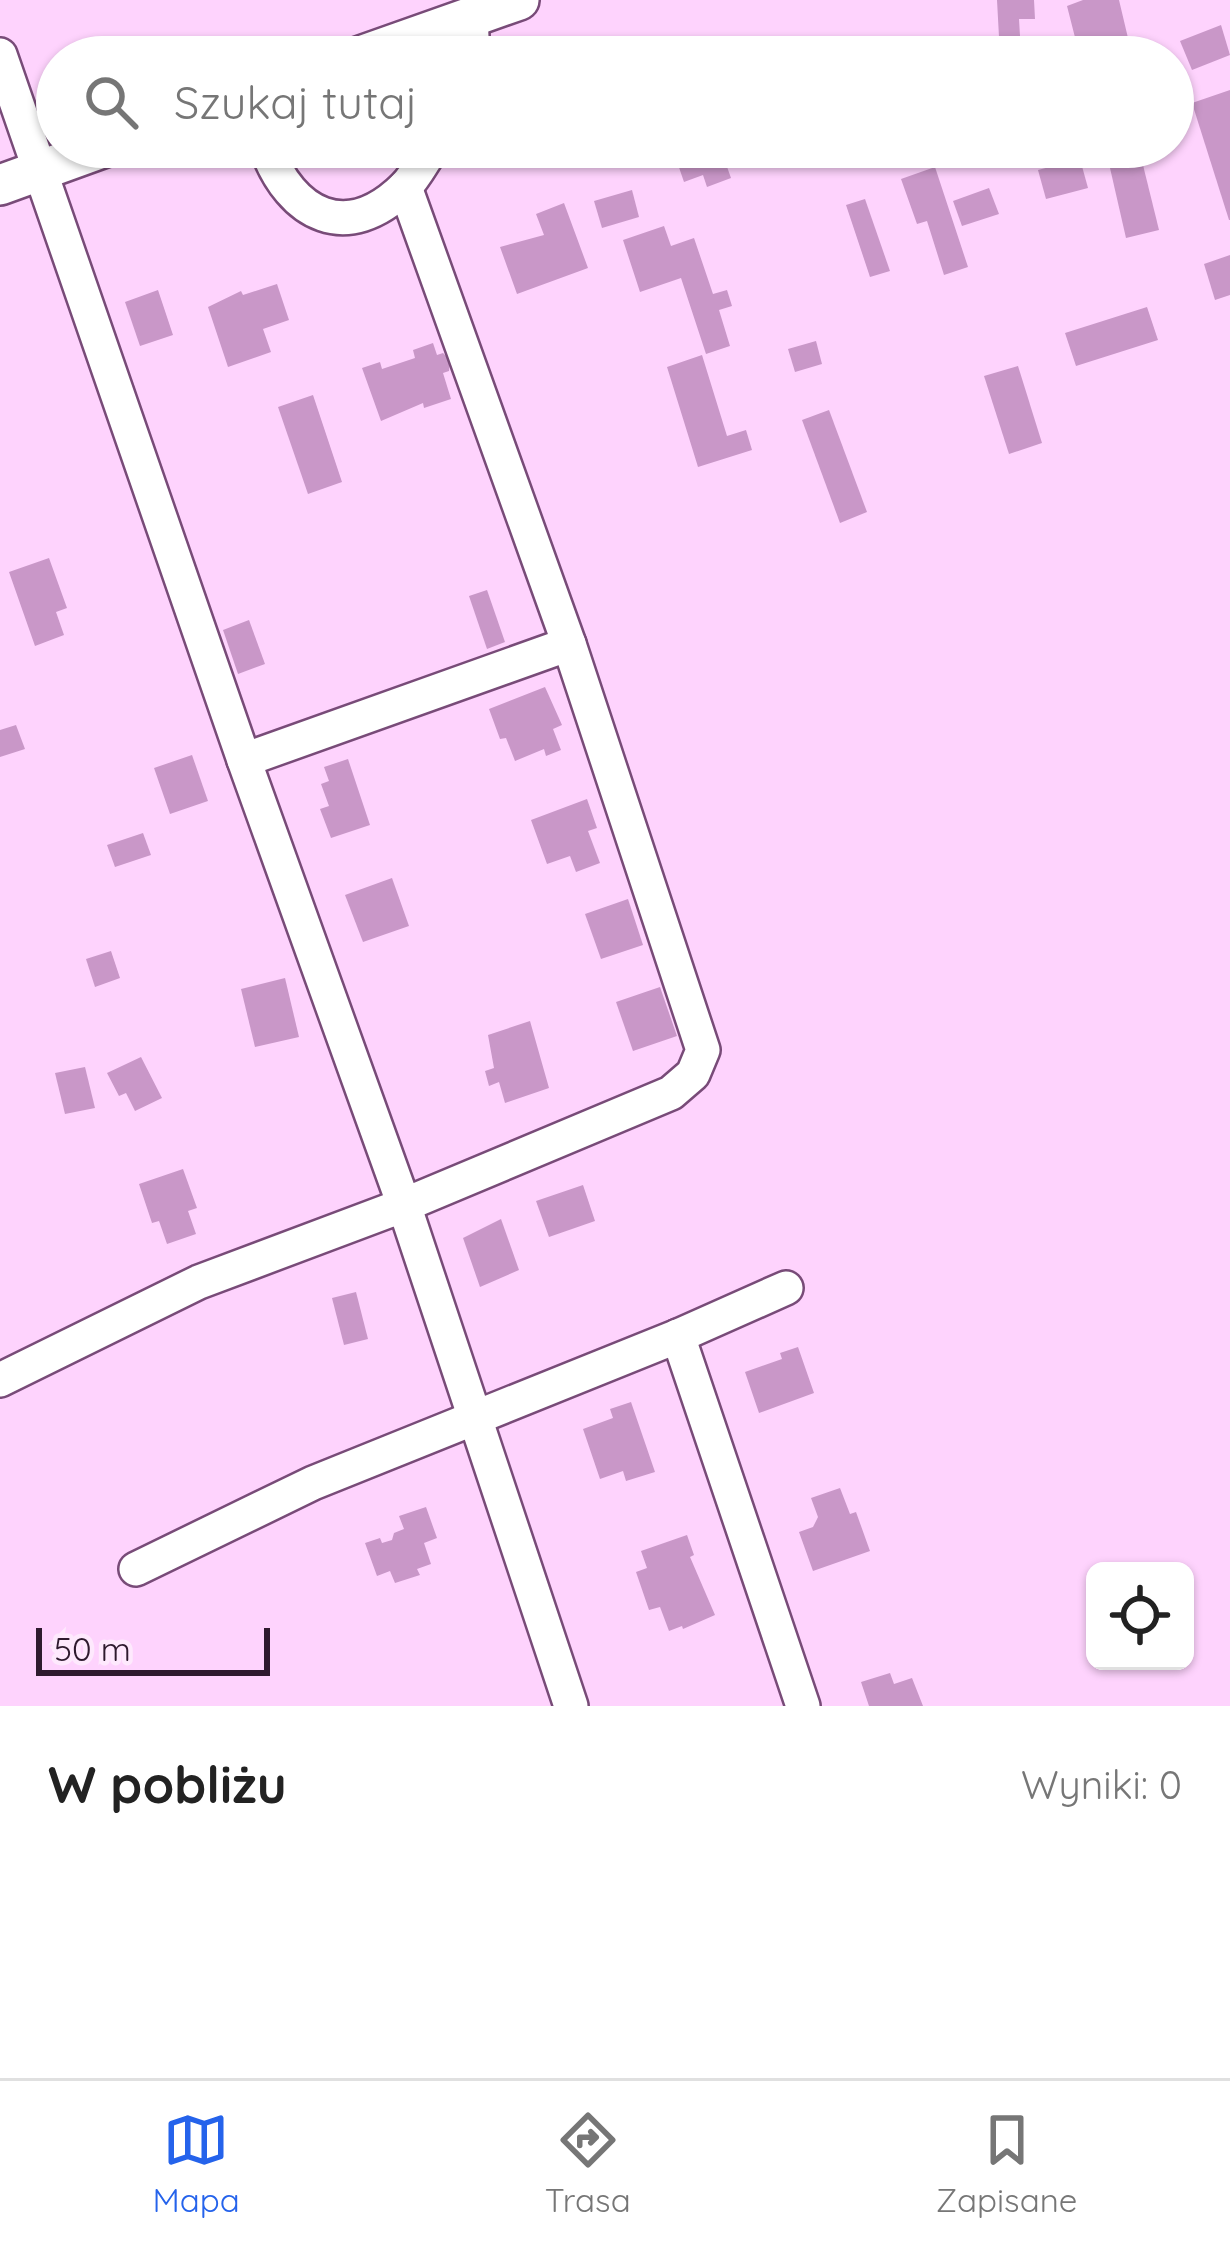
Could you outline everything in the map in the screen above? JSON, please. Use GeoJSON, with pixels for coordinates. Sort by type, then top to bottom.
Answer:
{"type":"FeatureCollection","features":[{"type":"Feature","properties":{"kind":"street"},"geometry":{"type":"LineString","coordinates":[[418,36],[519,0]]}},
{"type":"Feature","properties":{"kind":"street"},"geometry":{"type":"LineString","coordinates":[[472,17],[472,36]]}},
{"type":"Feature","properties":{"kind":"street"},"geometry":{"type":"LineString","coordinates":[[0,55],[36,158]]}},
{"type":"Feature","properties":{"kind":"street"},"geometry":{"type":"LineString","coordinates":[[0,184],[46,168]]}},
{"type":"Feature","properties":{"kind":"street"},"geometry":{"type":"LineString","coordinates":[[276,168],[289,194],[309,211],[339,218],[370,209],[405,187],[418,168]]}},
{"type":"Feature","properties":{"kind":"street"},"geometry":{"type":"LineString","coordinates":[[40,170],[404,1205],[571,1706]]}},
{"type":"Feature","properties":{"kind":"street"},"geometry":{"type":"LineString","coordinates":[[0,1380],[199,1282],[404,1205],[670,1093],[693,1074],[703,1050],[569,644],[405,187]]}},
{"type":"Feature","properties":{"kind":"street"},"geometry":{"type":"LineString","coordinates":[[244,760],[569,644]]}},
{"type":"Feature","properties":{"kind":"street"},"geometry":{"type":"LineString","coordinates":[[136,1569],[314,1483],[476,1420],[785,1288]]}},
{"type":"Feature","properties":{"kind":"street"},"geometry":{"type":"LineString","coordinates":[[677,1336],[803,1706]]}},
{"type":"Feature","properties":{"kind":"building"},"geometry":{"type":"Polygon","coordinates":[[[997,0],[1034,0],[1035,19],[1019,19],[1020,36],[999,36],[997,0]]]}},
{"type":"Feature","properties":{"kind":"building"},"geometry":{"type":"Polygon","coordinates":[[[1083,0],[1119,0],[1128,36],[1075,36],[1067,6],[1083,0]]]}},
{"type":"Feature","properties":{"kind":"building"},"geometry":{"type":"Polygon","coordinates":[[[1221,25],[1230,55],[1194,69],[1193,36],[1221,25]]]}},
{"type":"Feature","properties":{"kind":"building"},"geometry":{"type":"Polygon","coordinates":[[[1230,90],[1230,220],[1194,109],[1194,102],[1230,90]]]}},
{"type":"Feature","properties":{"kind":"building"},"geometry":{"type":"Polygon","coordinates":[[[679,168],[727,168],[731,178],[707,187],[703,175],[684,182],[679,168]]]}},
{"type":"Feature","properties":{"kind":"building"},"geometry":{"type":"Polygon","coordinates":[[[935,168],[968,267],[944,275],[927,221],[917,224],[901,179],[935,168]]]}},
{"type":"Feature","properties":{"kind":"building"},"geometry":{"type":"Polygon","coordinates":[[[1082,168],[1088,188],[1046,199],[1038,170],[1082,168]]]}},
{"type":"Feature","properties":{"kind":"building"},"geometry":{"type":"Polygon","coordinates":[[[1110,168],[1144,168],[1159,230],[1126,238],[1110,168]]]}},
{"type":"Feature","properties":{"kind":"building"},"geometry":{"type":"Polygon","coordinates":[[[989,188],[999,214],[962,226],[953,201],[989,188]]]}},
{"type":"Feature","properties":{"kind":"building"},"geometry":{"type":"Polygon","coordinates":[[[632,190],[639,217],[602,228],[594,201],[632,190]]]}},
{"type":"Feature","properties":{"kind":"building"},"geometry":{"type":"Polygon","coordinates":[[[865,199],[890,271],[870,277],[846,205],[865,199]]]}},
{"type":"Feature","properties":{"kind":"building"},"geometry":{"type":"Polygon","coordinates":[[[564,203],[588,268],[517,294],[500,247],[544,235],[536,214],[564,203]]]}},
{"type":"Feature","properties":{"kind":"building"},"geometry":{"type":"Polygon","coordinates":[[[664,226],[671,246],[694,238],[713,294],[727,290],[732,306],[719,310],[730,346],[706,354],[681,278],[640,292],[623,240],[664,226]]]}},
{"type":"Feature","properties":{"kind":"building"},"geometry":{"type":"Polygon","coordinates":[[[1230,255],[1230,295],[1215,300],[1204,264],[1230,255]]]}},
{"type":"Feature","properties":{"kind":"building"},"geometry":{"type":"Polygon","coordinates":[[[277,284],[289,320],[263,329],[271,352],[228,367],[208,307],[241,291],[243,295],[277,284]]]}},
{"type":"Feature","properties":{"kind":"building"},"geometry":{"type":"Polygon","coordinates":[[[158,290],[173,335],[140,346],[125,302],[158,290]]]}},
{"type":"Feature","properties":{"kind":"building"},"geometry":{"type":"Polygon","coordinates":[[[1147,307],[1158,340],[1076,366],[1065,333],[1147,307]]]}},
{"type":"Feature","properties":{"kind":"building"},"geometry":{"type":"Polygon","coordinates":[[[816,341],[822,364],[795,372],[788,349],[816,341]]]}},
{"type":"Feature","properties":{"kind":"building"},"geometry":{"type":"Polygon","coordinates":[[[433,343],[437,355],[443,353],[450,360],[449,371],[443,373],[451,399],[424,408],[423,403],[381,421],[362,368],[380,362],[382,369],[415,358],[413,350],[433,343]]]}},
{"type":"Feature","properties":{"kind":"building"},"geometry":{"type":"Polygon","coordinates":[[[702,355],[727,436],[746,430],[752,450],[698,467],[667,367],[702,355]]]}},
{"type":"Feature","properties":{"kind":"building"},"geometry":{"type":"Polygon","coordinates":[[[1018,366],[1042,443],[1009,454],[984,376],[1018,366]]]}},
{"type":"Feature","properties":{"kind":"building"},"geometry":{"type":"Polygon","coordinates":[[[313,395],[342,482],[308,494],[278,407],[313,395]]]}},
{"type":"Feature","properties":{"kind":"building"},"geometry":{"type":"Polygon","coordinates":[[[829,410],[867,512],[840,523],[802,420],[829,410]]]}},
{"type":"Feature","properties":{"kind":"building"},"geometry":{"type":"Polygon","coordinates":[[[49,558],[67,608],[56,612],[64,635],[35,646],[9,572],[49,558]]]}},
{"type":"Feature","properties":{"kind":"building"},"geometry":{"type":"Polygon","coordinates":[[[487,590],[505,642],[487,649],[469,596],[487,590]]]}},
{"type":"Feature","properties":{"kind":"building"},"geometry":{"type":"Polygon","coordinates":[[[249,620],[265,664],[238,674],[223,630],[249,620]]]}},
{"type":"Feature","properties":{"kind":"building"},"geometry":{"type":"Polygon","coordinates":[[[545,687],[562,725],[553,729],[561,750],[546,756],[544,749],[515,761],[489,709],[545,687]]]}},
{"type":"Feature","properties":{"kind":"building"},"geometry":{"type":"Polygon","coordinates":[[[16,725],[25,749],[0,757],[0,730],[16,725]]]}},
{"type":"Feature","properties":{"kind":"building"},"geometry":{"type":"Polygon","coordinates":[[[192,755],[208,801],[170,814],[154,768],[192,755]]]}},
{"type":"Feature","properties":{"kind":"building"},"geometry":{"type":"Polygon","coordinates":[[[348,759],[370,825],[331,838],[320,809],[329,806],[321,784],[329,781],[324,767],[348,759]]]}},
{"type":"Feature","properties":{"kind":"building"},"geometry":{"type":"Polygon","coordinates":[[[587,799],[597,828],[588,831],[600,863],[576,872],[570,856],[547,864],[531,820],[587,799]]]}},
{"type":"Feature","properties":{"kind":"building"},"geometry":{"type":"Polygon","coordinates":[[[143,833],[151,855],[115,867],[107,845],[143,833]]]}},
{"type":"Feature","properties":{"kind":"building"},"geometry":{"type":"Polygon","coordinates":[[[392,878],[409,926],[363,942],[345,895],[392,878]]]}},
{"type":"Feature","properties":{"kind":"building"},"geometry":{"type":"Polygon","coordinates":[[[628,899],[643,945],[601,959],[585,914],[628,899]]]}},
{"type":"Feature","properties":{"kind":"building"},"geometry":{"type":"Polygon","coordinates":[[[111,951],[120,978],[95,987],[86,959],[111,951]]]}},
{"type":"Feature","properties":{"kind":"building"},"geometry":{"type":"Polygon","coordinates":[[[285,978],[299,1037],[255,1047],[241,989],[285,978]]]}},
{"type":"Feature","properties":{"kind":"building"},"geometry":{"type":"Polygon","coordinates":[[[660,987],[677,1036],[633,1051],[616,1002],[660,987]]]}},
{"type":"Feature","properties":{"kind":"building"},"geometry":{"type":"Polygon","coordinates":[[[530,1021],[549,1088],[505,1103],[499,1082],[489,1086],[485,1071],[494,1068],[488,1035],[530,1021]]]}},
{"type":"Feature","properties":{"kind":"building"},"geometry":{"type":"Polygon","coordinates":[[[141,1057],[162,1098],[135,1111],[126,1093],[119,1096],[107,1073],[141,1057]]]}},
{"type":"Feature","properties":{"kind":"building"},"geometry":{"type":"Polygon","coordinates":[[[85,1067],[95,1108],[65,1114],[55,1073],[85,1067]]]}},
{"type":"Feature","properties":{"kind":"building"},"geometry":{"type":"Polygon","coordinates":[[[183,1169],[197,1208],[188,1211],[196,1234],[167,1244],[159,1221],[152,1223],[139,1184],[183,1169]]]}},
{"type":"Feature","properties":{"kind":"building"},"geometry":{"type":"Polygon","coordinates":[[[583,1185],[595,1221],[549,1237],[536,1201],[583,1185]]]}},
{"type":"Feature","properties":{"kind":"building"},"geometry":{"type":"Polygon","coordinates":[[[501,1219],[519,1270],[480,1287],[463,1238],[501,1219]]]}},
{"type":"Feature","properties":{"kind":"building"},"geometry":{"type":"Polygon","coordinates":[[[356,1292],[368,1339],[344,1345],[332,1298],[356,1292]]]}},
{"type":"Feature","properties":{"kind":"building"},"geometry":{"type":"Polygon","coordinates":[[[798,1347],[814,1393],[759,1413],[745,1372],[782,1359],[780,1353],[798,1347]]]}},
{"type":"Feature","properties":{"kind":"building"},"geometry":{"type":"Polygon","coordinates":[[[631,1402],[655,1472],[626,1481],[623,1471],[600,1479],[583,1429],[613,1418],[610,1409],[631,1402]]]}},
{"type":"Feature","properties":{"kind":"building"},"geometry":{"type":"Polygon","coordinates":[[[840,1488],[850,1514],[856,1512],[870,1551],[813,1571],[799,1532],[813,1527],[818,1517],[811,1498],[840,1488]]]}},
{"type":"Feature","properties":{"kind":"building"},"geometry":{"type":"Polygon","coordinates":[[[426,1507],[437,1538],[424,1543],[431,1564],[417,1569],[420,1575],[395,1583],[390,1571],[377,1576],[365,1543],[392,1540],[394,1533],[404,1529],[399,1516],[426,1507]]]}},
{"type":"Feature","properties":{"kind":"building"},"geometry":{"type":"Polygon","coordinates":[[[687,1535],[694,1555],[690,1557],[715,1615],[669,1631],[660,1607],[649,1610],[636,1572],[647,1568],[641,1551],[687,1535]]]}},
{"type":"Feature","properties":{"kind":"building"},"geometry":{"type":"Polygon","coordinates":[[[890,1673],[894,1684],[912,1678],[923,1706],[869,1706],[861,1682],[890,1673]]]}}]}
